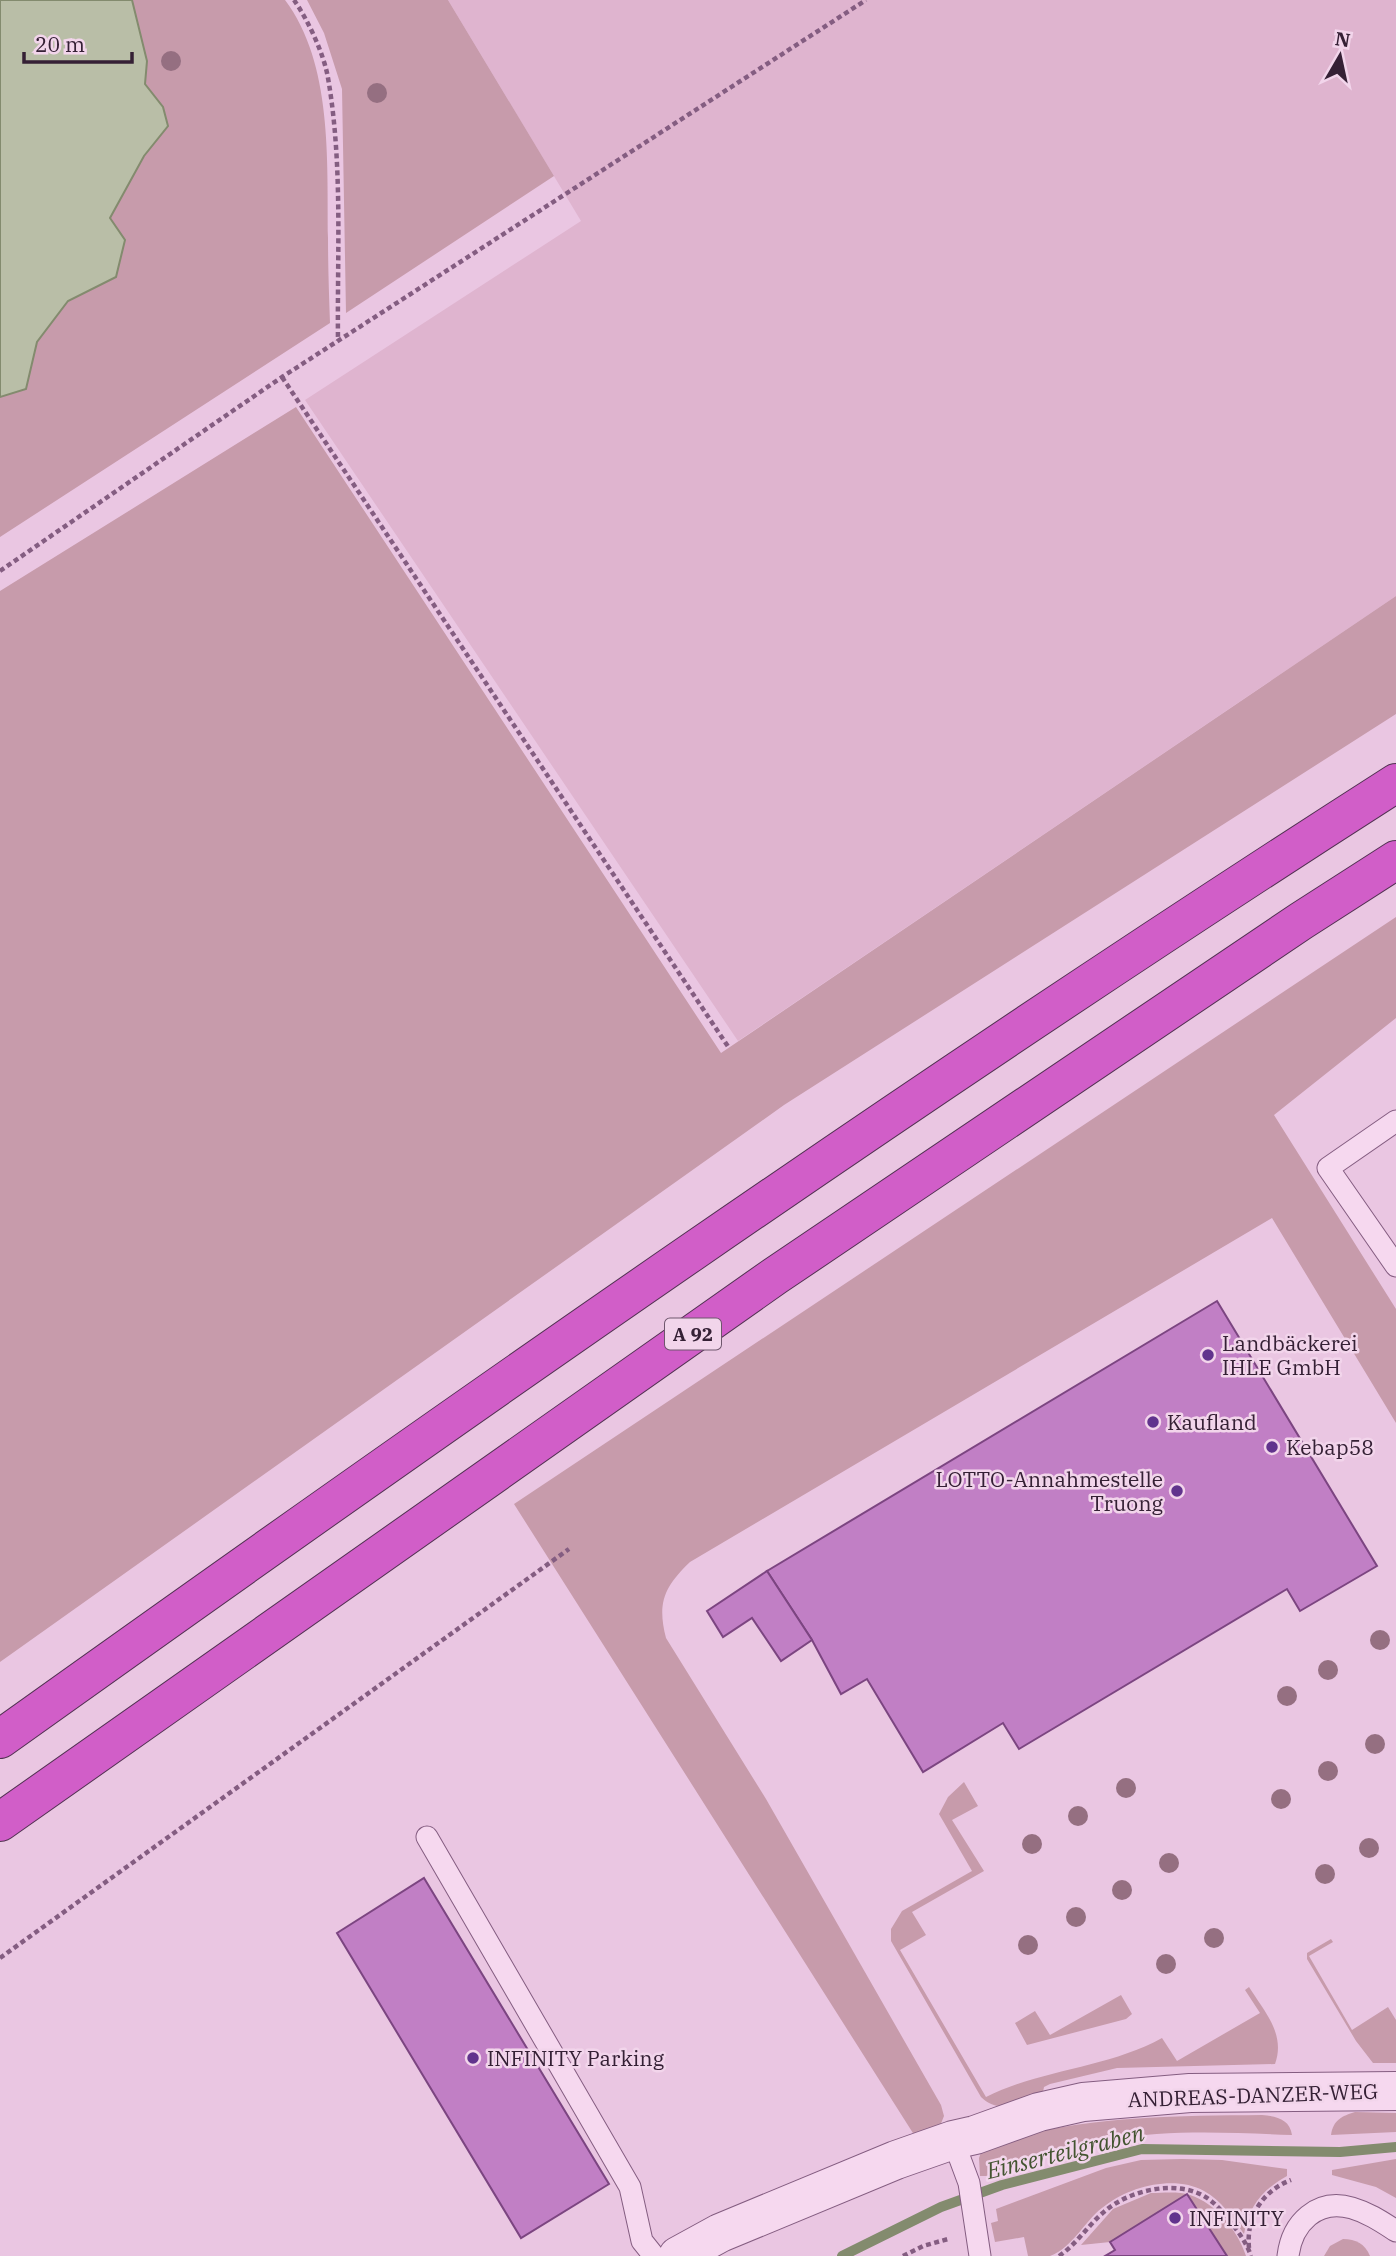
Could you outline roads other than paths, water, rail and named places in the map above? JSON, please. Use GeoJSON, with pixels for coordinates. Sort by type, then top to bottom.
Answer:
{"type":"FeatureCollection","features":[{"type":"Feature","properties":{"kind":"highway"},"geometry":{"type":"LineString","coordinates":[[0,1739],[281,1538],[833,1156],[1396,783]]}},
{"type":"Feature","properties":{"kind":"highway","name":"A 92"},"geometry":{"type":"LineString","coordinates":[[0,1822],[775,1276],[1301,921],[1396,860]]}},
{"type":"Feature","properties":{"kind":"street","name":"ANDREAS-DANZER-WEG"},"geometry":{"type":"LineString","coordinates":[[678,2256],[720,2233],[896,2160],[1039,2112],[1083,2102],[1190,2093],[1396,2091]]}},
{"type":"Feature","properties":{"kind":"lane"},"geometry":{"type":"LineString","coordinates":[[1396,1121],[1328,1168],[1396,1266]]}},
{"type":"Feature","properties":{"kind":"lane"},"geometry":{"type":"LineString","coordinates":[[427,1837],[630,2187],[642,2241],[654,2256]]}},
{"type":"Feature","properties":{"kind":"lane"},"geometry":{"type":"LineString","coordinates":[[953,2140],[969,2183],[980,2256]]}},
{"type":"Feature","properties":{"kind":"lane"},"geometry":{"type":"LineString","coordinates":[[1288,2256],[1290,2241],[1297,2226],[1309,2214],[1324,2206],[1350,2207],[1373,2216],[1396,2231]]}},
{"type":"Feature","properties":{"kind":"waterway","name":"Einserteilgraben"},"geometry":{"type":"LineString","coordinates":[[842,2256],[941,2207],[1002,2185],[1142,2149],[1340,2152],[1396,2147]]}},
{"type":"Feature","properties":{"kind":"place","name":"Landbäckerei IHLE GmbH"},"geometry":{"type":"Point","coordinates":[1208,1355]}},
{"type":"Feature","properties":{"kind":"place","name":"Kaufland"},"geometry":{"type":"Point","coordinates":[1153,1422]}},
{"type":"Feature","properties":{"kind":"place","name":"Kebap58"},"geometry":{"type":"Point","coordinates":[1272,1447]}},
{"type":"Feature","properties":{"kind":"place","name":"LOTTO-Annahmestelle Truong"},"geometry":{"type":"Point","coordinates":[1177,1491]}},
{"type":"Feature","properties":{"kind":"place","name":"INFINITY Parking"},"geometry":{"type":"Point","coordinates":[473,2058]}},
{"type":"Feature","properties":{"kind":"place","name":"INFINITY"},"geometry":{"type":"Point","coordinates":[1175,2218]}}]}
